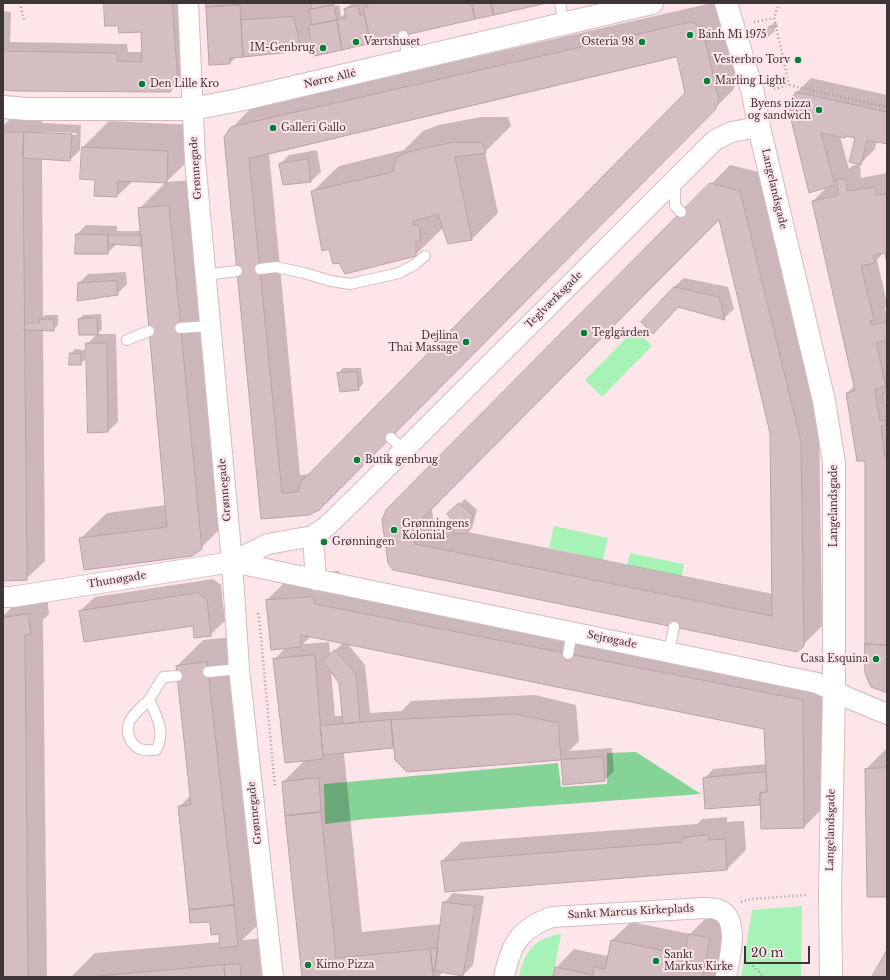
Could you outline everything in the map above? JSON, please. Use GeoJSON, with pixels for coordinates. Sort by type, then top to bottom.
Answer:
{"type":"FeatureCollection","features":[{"type":"Feature","properties":{"kind":"street","name":"Grønnegade"},"geometry":{"type":"LineString","coordinates":[[188,3],[194,160],[232,562],[239,669],[272,977]]}},
{"type":"Feature","properties":{"kind":"street","name":"Nørre Allé"},"geometry":{"type":"LineString","coordinates":[[3,107],[28,109],[192,109],[239,100],[409,60],[562,13],[652,3]]}},
{"type":"Feature","properties":{"kind":"street","name":"Langelandsgade"},"geometry":{"type":"LineString","coordinates":[[726,3],[753,93],[759,127],[824,401],[834,463],[834,691],[830,894],[831,977]]}},
{"type":"Feature","properties":{"kind":"street","name":"Teglværksgade"},"geometry":{"type":"LineString","coordinates":[[313,536],[327,526],[361,494],[397,444],[675,180],[715,140],[731,132],[759,127]]}},
{"type":"Feature","properties":{"kind":"street"},"geometry":{"type":"LineString","coordinates":[[313,536],[316,580],[232,562],[268,544],[313,536]]}},
{"type":"Feature","properties":{"kind":"street","name":"Thunøgade"},"geometry":{"type":"LineString","coordinates":[[3,597],[12,597],[232,562]]}},
{"type":"Feature","properties":{"kind":"street","name":"Sejrøgade"},"geometry":{"type":"LineString","coordinates":[[316,580],[817,683],[887,714]]}},
{"type":"Feature","properties":{"kind":"street","name":"Sankt Marcus Kirkeplads"},"geometry":{"type":"LineString","coordinates":[[504,977],[509,956],[514,945],[521,936],[536,924],[552,917],[704,908],[717,909]]}},
{"type":"Feature","properties":{"kind":"street"},"geometry":{"type":"LineString","coordinates":[[717,909],[729,920],[732,931],[726,977]]}},
{"type":"Feature","properties":{"kind":"lane"},"geometry":{"type":"LineString","coordinates":[[403,36],[409,60]]}},
{"type":"Feature","properties":{"kind":"lane"},"geometry":{"type":"LineString","coordinates":[[675,180],[675,206],[681,212]]}},
{"type":"Feature","properties":{"kind":"lane"},"geometry":{"type":"LineString","coordinates":[[260,269],[276,267],[331,281],[350,284],[399,273],[414,265],[426,256]]}},
{"type":"Feature","properties":{"kind":"lane"},"geometry":{"type":"LineString","coordinates":[[205,275],[237,271]]}},
{"type":"Feature","properties":{"kind":"lane"},"geometry":{"type":"LineString","coordinates":[[180,328],[210,326]]}},
{"type":"Feature","properties":{"kind":"lane"},"geometry":{"type":"LineString","coordinates":[[127,340],[149,330]]}},
{"type":"Feature","properties":{"kind":"lane"},"geometry":{"type":"LineString","coordinates":[[669,652],[674,627]]}},
{"type":"Feature","properties":{"kind":"lane"},"geometry":{"type":"LineString","coordinates":[[568,654],[572,632]]}},
{"type":"Feature","properties":{"kind":"lane"},"geometry":{"type":"LineString","coordinates":[[208,672],[239,669]]}},
{"type":"Feature","properties":{"kind":"lane"},"geometry":{"type":"LineString","coordinates":[[149,700],[157,715],[161,731],[160,743],[156,750],[142,750],[133,745],[128,735],[128,724],[134,715],[149,700],[163,677],[177,676]]}},
{"type":"Feature","properties":{"kind":"path"},"geometry":{"type":"LineString","coordinates":[[20,3],[24,20]]}},
{"type":"Feature","properties":{"kind":"path"},"geometry":{"type":"LineString","coordinates":[[779,3],[774,18],[789,85],[887,107]]}},
{"type":"Feature","properties":{"kind":"path"},"geometry":{"type":"LineString","coordinates":[[717,909],[751,899],[830,894]]}},
{"type":"Feature","properties":{"kind":"green space"},"geometry":{"type":"Polygon","coordinates":[[[635,329],[652,346],[602,397],[585,380],[635,329]]]}},
{"type":"Feature","properties":{"kind":"green space"},"geometry":{"type":"Polygon","coordinates":[[[554,526],[608,538],[603,560],[549,548],[554,526]]]}},
{"type":"Feature","properties":{"kind":"green space"},"geometry":{"type":"Polygon","coordinates":[[[630,553],[684,564],[682,576],[627,565],[630,553]]]}},
{"type":"Feature","properties":{"kind":"green space"},"geometry":{"type":"Polygon","coordinates":[[[636,752],[701,794],[366,819],[325,824],[324,784],[558,763],[561,787],[607,784],[607,753],[636,752]]]}},
{"type":"Feature","properties":{"kind":"green space"},"geometry":{"type":"Polygon","coordinates":[[[802,906],[801,977],[741,977],[752,910],[802,906]]]}},
{"type":"Feature","properties":{"kind":"green space"},"geometry":{"type":"Polygon","coordinates":[[[561,934],[553,977],[519,977],[524,960],[532,947],[544,939],[561,934]]]}},
{"type":"Feature","properties":{"kind":"building"},"geometry":{"type":"Polygon","coordinates":[[[104,3],[172,3],[178,81],[170,92],[3,90],[3,51],[117,53],[118,61],[142,62],[141,32],[119,33],[118,26],[105,26],[104,3]]]}},
{"type":"Feature","properties":{"kind":"building"},"geometry":{"type":"Polygon","coordinates":[[[206,3],[240,3],[240,5],[206,7],[206,3]]]}},
{"type":"Feature","properties":{"kind":"building"},"geometry":{"type":"Polygon","coordinates":[[[311,3],[334,3],[334,5],[312,9],[311,3]]]}},
{"type":"Feature","properties":{"kind":"building"},"geometry":{"type":"Polygon","coordinates":[[[367,3],[472,3],[475,19],[371,43],[363,9],[368,7],[367,3]]]}},
{"type":"Feature","properties":{"kind":"building"},"geometry":{"type":"Polygon","coordinates":[[[472,3],[491,3],[494,15],[475,19],[472,3]]]}},
{"type":"Feature","properties":{"kind":"building"},"geometry":{"type":"Polygon","coordinates":[[[491,3],[547,3],[494,15],[491,3]]]}},
{"type":"Feature","properties":{"kind":"building"},"geometry":{"type":"Polygon","coordinates":[[[240,5],[243,57],[230,58],[230,64],[209,65],[206,7],[240,5]]]}},
{"type":"Feature","properties":{"kind":"building"},"geometry":{"type":"Polygon","coordinates":[[[334,5],[337,20],[312,25],[309,10],[334,5]]]}},
{"type":"Feature","properties":{"kind":"building"},"geometry":{"type":"Polygon","coordinates":[[[358,6],[360,15],[364,15],[371,43],[342,50],[337,20],[346,18],[344,9],[358,6]]]}},
{"type":"Feature","properties":{"kind":"building"},"geometry":{"type":"Polygon","coordinates":[[[294,17],[301,51],[243,57],[241,20],[294,17]]]}},
{"type":"Feature","properties":{"kind":"building"},"geometry":{"type":"Polygon","coordinates":[[[337,20],[342,50],[314,56],[308,26],[337,20]]]}},
{"type":"Feature","properties":{"kind":"building"},"geometry":{"type":"Polygon","coordinates":[[[692,22],[702,28],[719,99],[715,110],[319,510],[309,515],[261,519],[224,137],[231,127],[692,22]],[[677,57],[249,159],[282,493],[298,492],[300,483],[685,93],[677,57]]]}},
{"type":"Feature","properties":{"kind":"building"},"geometry":{"type":"Polygon","coordinates":[[[771,26],[774,31],[767,37],[763,34],[765,30],[771,26]]]}},
{"type":"Feature","properties":{"kind":"building"},"geometry":{"type":"Polygon","coordinates":[[[796,92],[887,112],[887,144],[867,140],[861,165],[849,162],[855,138],[846,136],[845,138],[821,133],[835,185],[809,193],[788,107],[796,92]]]}},
{"type":"Feature","properties":{"kind":"building"},"geometry":{"type":"Polygon","coordinates":[[[3,132],[24,132],[27,580],[3,581],[3,132]]]}},
{"type":"Feature","properties":{"kind":"building"},"geometry":{"type":"Polygon","coordinates":[[[24,132],[72,134],[70,161],[23,158],[24,132]]]}},
{"type":"Feature","properties":{"kind":"building"},"geometry":{"type":"Polygon","coordinates":[[[454,142],[482,143],[486,153],[455,157],[472,240],[448,244],[438,214],[413,221],[413,225],[419,225],[421,239],[416,242],[416,256],[345,274],[339,263],[333,264],[329,249],[322,251],[311,191],[393,172],[396,157],[412,151],[454,142]]]}},
{"type":"Feature","properties":{"kind":"building"},"geometry":{"type":"Polygon","coordinates":[[[82,147],[168,151],[167,183],[118,181],[117,197],[94,196],[95,180],[80,179],[82,147]]]}},
{"type":"Feature","properties":{"kind":"building"},"geometry":{"type":"Polygon","coordinates":[[[308,159],[311,182],[283,185],[279,164],[308,159]]]}},
{"type":"Feature","properties":{"kind":"building"},"geometry":{"type":"Polygon","coordinates":[[[837,179],[846,179],[847,191],[875,187],[877,195],[887,194],[887,264],[885,253],[873,255],[875,263],[861,266],[874,320],[870,321],[871,325],[887,322],[887,340],[876,343],[886,386],[875,389],[880,421],[885,420],[886,425],[881,426],[885,457],[887,457],[887,645],[865,644],[865,461],[857,461],[846,393],[855,391],[812,201],[838,195],[837,179]]]}},
{"type":"Feature","properties":{"kind":"building","name":"Teglgården"},"geometry":{"type":"Polygon","coordinates":[[[710,183],[740,191],[801,442],[804,646],[797,652],[393,570],[388,563],[382,520],[386,510],[710,183]],[[719,220],[413,528],[415,544],[772,616],[770,433],[719,220]]]}},
{"type":"Feature","properties":{"kind":"building"},"geometry":{"type":"Polygon","coordinates":[[[169,206],[202,549],[192,556],[84,570],[79,538],[167,527],[138,208],[169,206]]]}},
{"type":"Feature","properties":{"kind":"building"},"geometry":{"type":"Polygon","coordinates":[[[76,234],[108,235],[108,254],[75,254],[76,234]]]}},
{"type":"Feature","properties":{"kind":"building"},"geometry":{"type":"Polygon","coordinates":[[[108,235],[141,235],[142,246],[108,244],[108,235]]]}},
{"type":"Feature","properties":{"kind":"building"},"geometry":{"type":"Polygon","coordinates":[[[117,281],[118,295],[77,301],[78,283],[117,281]]]}},
{"type":"Feature","properties":{"kind":"building"},"geometry":{"type":"Polygon","coordinates":[[[674,287],[719,297],[725,320],[678,307],[653,334],[641,322],[674,287]]]}},
{"type":"Feature","properties":{"kind":"building"},"geometry":{"type":"Polygon","coordinates":[[[97,318],[98,335],[79,335],[78,319],[97,318]]]}},
{"type":"Feature","properties":{"kind":"building"},"geometry":{"type":"Polygon","coordinates":[[[40,319],[54,319],[54,331],[24,330],[25,323],[39,323],[40,319]]]}},
{"type":"Feature","properties":{"kind":"building"},"geometry":{"type":"Polygon","coordinates":[[[86,343],[107,343],[108,432],[88,433],[86,343]]]}},
{"type":"Feature","properties":{"kind":"building"},"geometry":{"type":"Polygon","coordinates":[[[70,353],[81,354],[81,365],[69,365],[70,353]]]}},
{"type":"Feature","properties":{"kind":"building"},"geometry":{"type":"Polygon","coordinates":[[[357,372],[359,390],[340,392],[337,373],[357,372]]]}},
{"type":"Feature","properties":{"kind":"building"},"geometry":{"type":"Polygon","coordinates":[[[887,393],[887,405],[884,405],[882,394],[887,393]]]}},
{"type":"Feature","properties":{"kind":"building"},"geometry":{"type":"Polygon","coordinates":[[[459,503],[473,515],[467,534],[453,533],[454,522],[447,514],[459,503]]]}},
{"type":"Feature","properties":{"kind":"building"},"geometry":{"type":"Polygon","coordinates":[[[198,593],[207,600],[211,636],[194,638],[193,626],[84,642],[79,611],[198,593]]]}},
{"type":"Feature","properties":{"kind":"building"},"geometry":{"type":"Polygon","coordinates":[[[313,597],[315,604],[803,700],[804,828],[761,829],[760,793],[767,792],[764,729],[301,635],[301,647],[271,650],[266,600],[313,597]]]}},
{"type":"Feature","properties":{"kind":"building"},"geometry":{"type":"Polygon","coordinates":[[[28,614],[31,634],[25,635],[28,977],[3,977],[3,618],[28,614]]]}},
{"type":"Feature","properties":{"kind":"building","name":"Casa Esquina"},"geometry":{"type":"Polygon","coordinates":[[[865,644],[887,645],[887,693],[871,687],[865,673],[865,644]]]}},
{"type":"Feature","properties":{"kind":"building"},"geometry":{"type":"Polygon","coordinates":[[[335,650],[356,674],[360,722],[343,724],[339,683],[323,661],[335,650]]]}},
{"type":"Feature","properties":{"kind":"building"},"geometry":{"type":"Polygon","coordinates":[[[315,655],[323,759],[285,763],[273,659],[315,655]]]}},
{"type":"Feature","properties":{"kind":"building"},"geometry":{"type":"Polygon","coordinates":[[[207,662],[234,905],[189,910],[178,806],[191,805],[176,666],[207,662]]]}},
{"type":"Feature","properties":{"kind":"building"},"geometry":{"type":"Polygon","coordinates":[[[516,714],[558,723],[561,760],[407,772],[395,760],[391,720],[516,714]]]}},
{"type":"Feature","properties":{"kind":"building"},"geometry":{"type":"Polygon","coordinates":[[[391,720],[393,748],[323,755],[320,726],[391,720]]]}},
{"type":"Feature","properties":{"kind":"building"},"geometry":{"type":"Polygon","coordinates":[[[603,757],[605,781],[563,785],[561,760],[603,757]]]}},
{"type":"Feature","properties":{"kind":"building"},"geometry":{"type":"Polygon","coordinates":[[[887,768],[887,897],[867,897],[865,769],[887,768]]]}},
{"type":"Feature","properties":{"kind":"building"},"geometry":{"type":"Polygon","coordinates":[[[766,772],[767,792],[760,793],[760,805],[705,809],[703,778],[766,772]]]}},
{"type":"Feature","properties":{"kind":"building"},"geometry":{"type":"Polygon","coordinates":[[[319,778],[321,812],[285,816],[282,782],[319,778]]]}},
{"type":"Feature","properties":{"kind":"building"},"geometry":{"type":"Polygon","coordinates":[[[321,812],[336,958],[430,949],[433,977],[302,977],[285,816],[321,812]]]}},
{"type":"Feature","properties":{"kind":"building"},"geometry":{"type":"Polygon","coordinates":[[[708,835],[709,840],[725,839],[727,870],[445,892],[441,861],[683,842],[682,838],[708,835]]]}},
{"type":"Feature","properties":{"kind":"building"},"geometry":{"type":"Polygon","coordinates":[[[443,902],[475,906],[463,976],[435,971],[443,902]]]}},
{"type":"Feature","properties":{"kind":"building"},"geometry":{"type":"Polygon","coordinates":[[[234,905],[238,946],[220,948],[219,934],[211,935],[210,922],[190,923],[189,910],[234,905]]]}},
{"type":"Feature","properties":{"kind":"building","name":"Sankt Markus Kirke"},"geometry":{"type":"Polygon","coordinates":[[[689,934],[710,938],[702,977],[553,977],[555,967],[593,975],[594,967],[605,969],[611,940],[684,955],[689,934]]]}},
{"type":"Feature","properties":{"kind":"building"},"geometry":{"type":"Polygon","coordinates":[[[438,948],[435,971],[433,971],[430,949],[438,948]]]}},
{"type":"Feature","properties":{"kind":"building"},"geometry":{"type":"Polygon","coordinates":[[[887,950],[887,977],[872,977],[887,950]]]}},
{"type":"Feature","properties":{"kind":"building"},"geometry":{"type":"Polygon","coordinates":[[[240,964],[241,977],[225,977],[224,965],[240,964]]]}},
{"type":"Feature","properties":{"kind":"building"},"geometry":{"type":"Polygon","coordinates":[[[224,965],[225,977],[89,977],[224,965]]]}},
{"type":"Feature","properties":{"kind":"place","name":"Bánh Mì 1975"},"geometry":{"type":"Point","coordinates":[690,35]}},
{"type":"Feature","properties":{"kind":"place","name":"Værtshuset"},"geometry":{"type":"Point","coordinates":[356,42]}},
{"type":"Feature","properties":{"kind":"place","name":"Osteria 98"},"geometry":{"type":"Point","coordinates":[642,42]}},
{"type":"Feature","properties":{"kind":"place","name":"IM-Genbrug"},"geometry":{"type":"Point","coordinates":[323,48]}},
{"type":"Feature","properties":{"kind":"place","name":"Vesterbro Torv"},"geometry":{"type":"Point","coordinates":[798,60]}},
{"type":"Feature","properties":{"kind":"place","name":"Marling Light"},"geometry":{"type":"Point","coordinates":[707,81]}},
{"type":"Feature","properties":{"kind":"place","name":"Den Lille Kro"},"geometry":{"type":"Point","coordinates":[142,84]}},
{"type":"Feature","properties":{"kind":"place","name":"Byens pizza og sandwich"},"geometry":{"type":"Point","coordinates":[819,110]}},
{"type":"Feature","properties":{"kind":"place","name":"Galleri Gallo"},"geometry":{"type":"Point","coordinates":[273,128]}},
{"type":"Feature","properties":{"kind":"place","name":"Teglgården"},"geometry":{"type":"Point","coordinates":[584,333]}},
{"type":"Feature","properties":{"kind":"place","name":"Dejlina Thai Massage"},"geometry":{"type":"Point","coordinates":[466,342]}},
{"type":"Feature","properties":{"kind":"place","name":"Butik genbrug"},"geometry":{"type":"Point","coordinates":[357,460]}},
{"type":"Feature","properties":{"kind":"place","name":"Grønningens Kolonial"},"geometry":{"type":"Point","coordinates":[394,530]}},
{"type":"Feature","properties":{"kind":"place","name":"Grønningen"},"geometry":{"type":"Point","coordinates":[324,542]}},
{"type":"Feature","properties":{"kind":"place","name":"Casa Esquina"},"geometry":{"type":"Point","coordinates":[876,659]}},
{"type":"Feature","properties":{"kind":"place","name":"Sankt Markus Kirke"},"geometry":{"type":"Point","coordinates":[656,961]}},
{"type":"Feature","properties":{"kind":"place","name":"Kimo Pizza"},"geometry":{"type":"Point","coordinates":[308,965]}}]}
